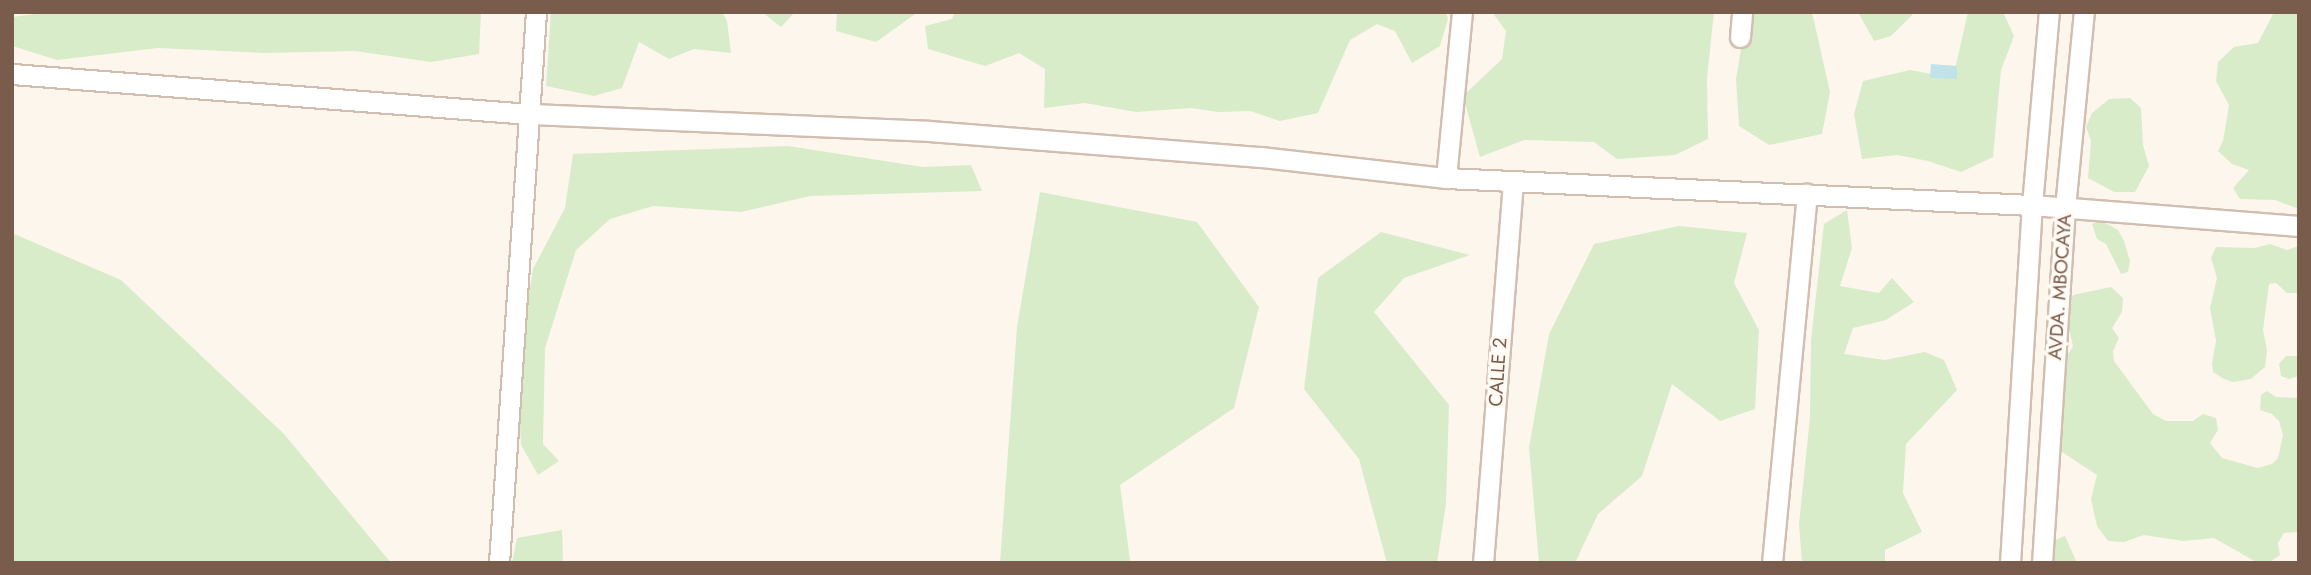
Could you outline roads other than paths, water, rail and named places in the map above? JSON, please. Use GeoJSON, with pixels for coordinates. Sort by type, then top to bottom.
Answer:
{"type":"FeatureCollection","features":[{"type":"Feature","properties":{"kind":"street"},"geometry":{"type":"LineString","coordinates":[[499,563],[536,12]]}},
{"type":"Feature","properties":{"kind":"street"},"geometry":{"type":"LineString","coordinates":[[1446,178],[1462,12]]}},
{"type":"Feature","properties":{"kind":"street"},"geometry":{"type":"LineString","coordinates":[[1740,37],[1742,12]]}},
{"type":"Feature","properties":{"kind":"street"},"geometry":{"type":"LineString","coordinates":[[2010,563],[2032,205],[2049,12]]}},
{"type":"Feature","properties":{"kind":"street","name":"AVDA. MBOCAYA"},"geometry":{"type":"LineString","coordinates":[[2042,563],[2065,208],[2084,12]]}},
{"type":"Feature","properties":{"kind":"street"},"geometry":{"type":"LineString","coordinates":[[12,74],[529,114],[929,131],[1261,157],[1446,178],[2032,205],[2299,226]]}},
{"type":"Feature","properties":{"kind":"street","name":"CALLE 2"},"geometry":{"type":"LineString","coordinates":[[1483,563],[1513,181]]}},
{"type":"Feature","properties":{"kind":"street"},"geometry":{"type":"LineString","coordinates":[[1772,563],[1807,194]]}},
{"type":"Feature","properties":{"kind":"water"},"geometry":{"type":"Polygon","coordinates":[[[1931,64],[1957,66],[1957,79],[1930,78],[1931,64]]]}}]}
